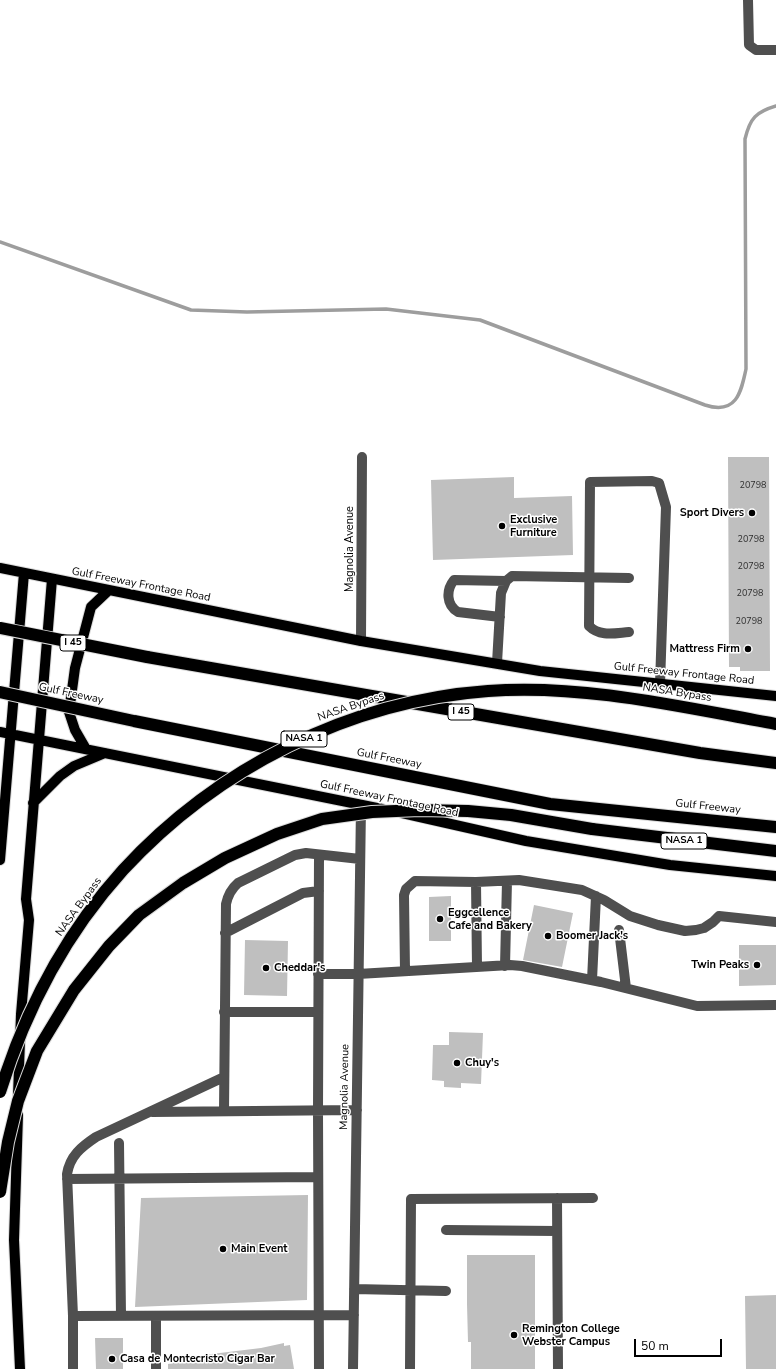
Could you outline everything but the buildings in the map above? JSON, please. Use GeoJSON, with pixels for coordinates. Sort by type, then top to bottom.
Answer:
{"type":"FeatureCollection","features":[{"type":"Feature","properties":{"kind":"highway","name":"I 45"},"geometry":{"type":"LineString","coordinates":[[0,628],[147,657],[692,752],[776,763]]}},
{"type":"Feature","properties":{"kind":"highway","name":"NASA Bypass"},"geometry":{"type":"LineString","coordinates":[[0,1092],[22,1031],[50,973],[83,921],[122,871],[171,824],[198,802],[257,762],[290,745],[356,717],[388,708],[455,694],[490,691],[526,690],[595,694],[776,724]]}},
{"type":"Feature","properties":{"kind":"highway","name":"Gulf Freeway"},"geometry":{"type":"LineString","coordinates":[[0,692],[550,804],[776,827]]}},
{"type":"Feature","properties":{"kind":"highway","name":"NASA 1"},"geometry":{"type":"LineString","coordinates":[[0,1192],[8,1142],[18,1101],[37,1051],[74,990],[109,946],[139,915],[183,883],[225,858],[276,834],[322,820],[372,812],[420,810],[468,811],[511,815],[592,829],[776,851]]}},
{"type":"Feature","properties":{"kind":"main road","name":"Gulf Freeway Frontage Road"},"geometry":{"type":"LineString","coordinates":[[0,568],[361,641],[540,670],[776,696]]}},
{"type":"Feature","properties":{"kind":"main road"},"geometry":{"type":"LineString","coordinates":[[0,860],[6,784],[5,733],[24,573]]}},
{"type":"Feature","properties":{"kind":"main road"},"geometry":{"type":"LineString","coordinates":[[20,1369],[14,1240],[21,1014],[29,920],[26,899],[52,579]]}},
{"type":"Feature","properties":{"kind":"main road"},"geometry":{"type":"LineString","coordinates":[[86,749],[75,730],[70,712],[75,668],[91,607],[108,590]]}},
{"type":"Feature","properties":{"kind":"main road","name":"Gulf Freeway Frontage Road"},"geometry":{"type":"LineString","coordinates":[[5,733],[361,804],[526,840],[670,865],[776,876]]}},
{"type":"Feature","properties":{"kind":"main road"},"geometry":{"type":"LineString","coordinates":[[33,803],[60,776],[74,766],[105,753]]}},
{"type":"Feature","properties":{"kind":"main road"},"geometry":{"type":"LineString","coordinates":[[0,772],[6,784]]}},
{"type":"Feature","properties":{"kind":"street"},"geometry":{"type":"LineString","coordinates":[[748,0],[749,45],[756,50],[776,50]]}},
{"type":"Feature","properties":{"kind":"street","name":"Magnolia Avenue"},"geometry":{"type":"LineString","coordinates":[[361,641],[362,457]]}},
{"type":"Feature","properties":{"kind":"street"},"geometry":{"type":"LineString","coordinates":[[629,632],[602,634],[594,631],[589,626],[590,482],[652,481],[659,483],[666,507],[660,684]]}},
{"type":"Feature","properties":{"kind":"street"},"geometry":{"type":"LineString","coordinates":[[497,663],[501,593],[506,581],[512,576],[629,578]]}},
{"type":"Feature","properties":{"kind":"street"},"geometry":{"type":"LineString","coordinates":[[500,616],[458,612],[452,608],[449,603],[450,585],[454,580],[506,581]]}},
{"type":"Feature","properties":{"kind":"street","name":"Magnolia Avenue"},"geometry":{"type":"LineString","coordinates":[[353,1369],[361,804]]}},
{"type":"Feature","properties":{"kind":"street"},"geometry":{"type":"LineString","coordinates":[[224,1111],[225,933],[226,904],[228,895],[232,888],[238,883],[295,856],[306,853],[360,859]]}},
{"type":"Feature","properties":{"kind":"street"},"geometry":{"type":"LineString","coordinates":[[319,855],[319,1369]]}},
{"type":"Feature","properties":{"kind":"street"},"geometry":{"type":"LineString","coordinates":[[505,966],[507,880]]}},
{"type":"Feature","properties":{"kind":"street"},"geometry":{"type":"LineString","coordinates":[[405,971],[404,895],[406,889],[415,881],[476,882],[519,880],[582,890],[596,896],[630,916],[658,925],[685,931],[704,928],[714,922],[719,916],[776,922]]}},
{"type":"Feature","properties":{"kind":"street"},"geometry":{"type":"LineString","coordinates":[[476,882],[477,967]]}},
{"type":"Feature","properties":{"kind":"street"},"geometry":{"type":"LineString","coordinates":[[225,933],[302,893],[319,891]]}},
{"type":"Feature","properties":{"kind":"street"},"geometry":{"type":"LineString","coordinates":[[592,980],[596,896]]}},
{"type":"Feature","properties":{"kind":"street"},"geometry":{"type":"LineString","coordinates":[[619,930],[626,988]]}},
{"type":"Feature","properties":{"kind":"street"},"geometry":{"type":"LineString","coordinates":[[318,974],[358,974],[522,966],[592,980],[697,1006],[776,1005]]}},
{"type":"Feature","properties":{"kind":"street"},"geometry":{"type":"LineString","coordinates":[[224,1012],[318,1012]]}},
{"type":"Feature","properties":{"kind":"street"},"geometry":{"type":"LineString","coordinates":[[73,1369],[73,1316],[68,1179],[69,1164],[86,1143],[96,1137],[224,1077]]}},
{"type":"Feature","properties":{"kind":"street"},"geometry":{"type":"LineString","coordinates":[[148,1112],[357,1110]]}},
{"type":"Feature","properties":{"kind":"street"},"geometry":{"type":"LineString","coordinates":[[119,1143],[121,1316]]}},
{"type":"Feature","properties":{"kind":"street"},"geometry":{"type":"LineString","coordinates":[[68,1179],[318,1177]]}},
{"type":"Feature","properties":{"kind":"street"},"geometry":{"type":"LineString","coordinates":[[557,1198],[558,1369]]}},
{"type":"Feature","properties":{"kind":"street"},"geometry":{"type":"LineString","coordinates":[[410,1369],[411,1199],[593,1198]]}},
{"type":"Feature","properties":{"kind":"street"},"geometry":{"type":"LineString","coordinates":[[446,1230],[557,1231]]}},
{"type":"Feature","properties":{"kind":"street"},"geometry":{"type":"LineString","coordinates":[[354,1289],[446,1291]]}},
{"type":"Feature","properties":{"kind":"street"},"geometry":{"type":"LineString","coordinates":[[73,1316],[354,1315]]}},
{"type":"Feature","properties":{"kind":"street"},"geometry":{"type":"LineString","coordinates":[[156,1316],[156,1369]]}},
{"type":"Feature","properties":{"kind":"waterway"},"geometry":{"type":"LineString","coordinates":[[0,242],[191,310],[247,312],[386,309],[480,320],[705,405],[724,407],[735,400],[739,394],[746,369],[745,139],[749,126],[755,117],[763,111],[776,106]]}},
{"type":"Feature","properties":{"kind":"place","name":"Sport Divers"},"geometry":{"type":"Point","coordinates":[752,513]}},
{"type":"Feature","properties":{"kind":"place","name":"Exclusive Furniture"},"geometry":{"type":"Point","coordinates":[502,526]}},
{"type":"Feature","properties":{"kind":"place","name":"Mattress Firm"},"geometry":{"type":"Point","coordinates":[748,649]}},
{"type":"Feature","properties":{"kind":"place","name":"Eggcellence Cafe and Bakery"},"geometry":{"type":"Point","coordinates":[440,919]}},
{"type":"Feature","properties":{"kind":"place","name":"Boomer Jack's"},"geometry":{"type":"Point","coordinates":[548,936]}},
{"type":"Feature","properties":{"kind":"place","name":"Twin Peaks"},"geometry":{"type":"Point","coordinates":[757,965]}},
{"type":"Feature","properties":{"kind":"place","name":"Cheddar's"},"geometry":{"type":"Point","coordinates":[266,968]}},
{"type":"Feature","properties":{"kind":"place","name":"Chuy's"},"geometry":{"type":"Point","coordinates":[457,1063]}},
{"type":"Feature","properties":{"kind":"place","name":"Main Event"},"geometry":{"type":"Point","coordinates":[223,1249]}},
{"type":"Feature","properties":{"kind":"place","name":"Remington College Webster Campus"},"geometry":{"type":"Point","coordinates":[514,1335]}},
{"type":"Feature","properties":{"kind":"place","name":"Casa de Montecristo Cigar Bar"},"geometry":{"type":"Point","coordinates":[112,1359]}}]}
